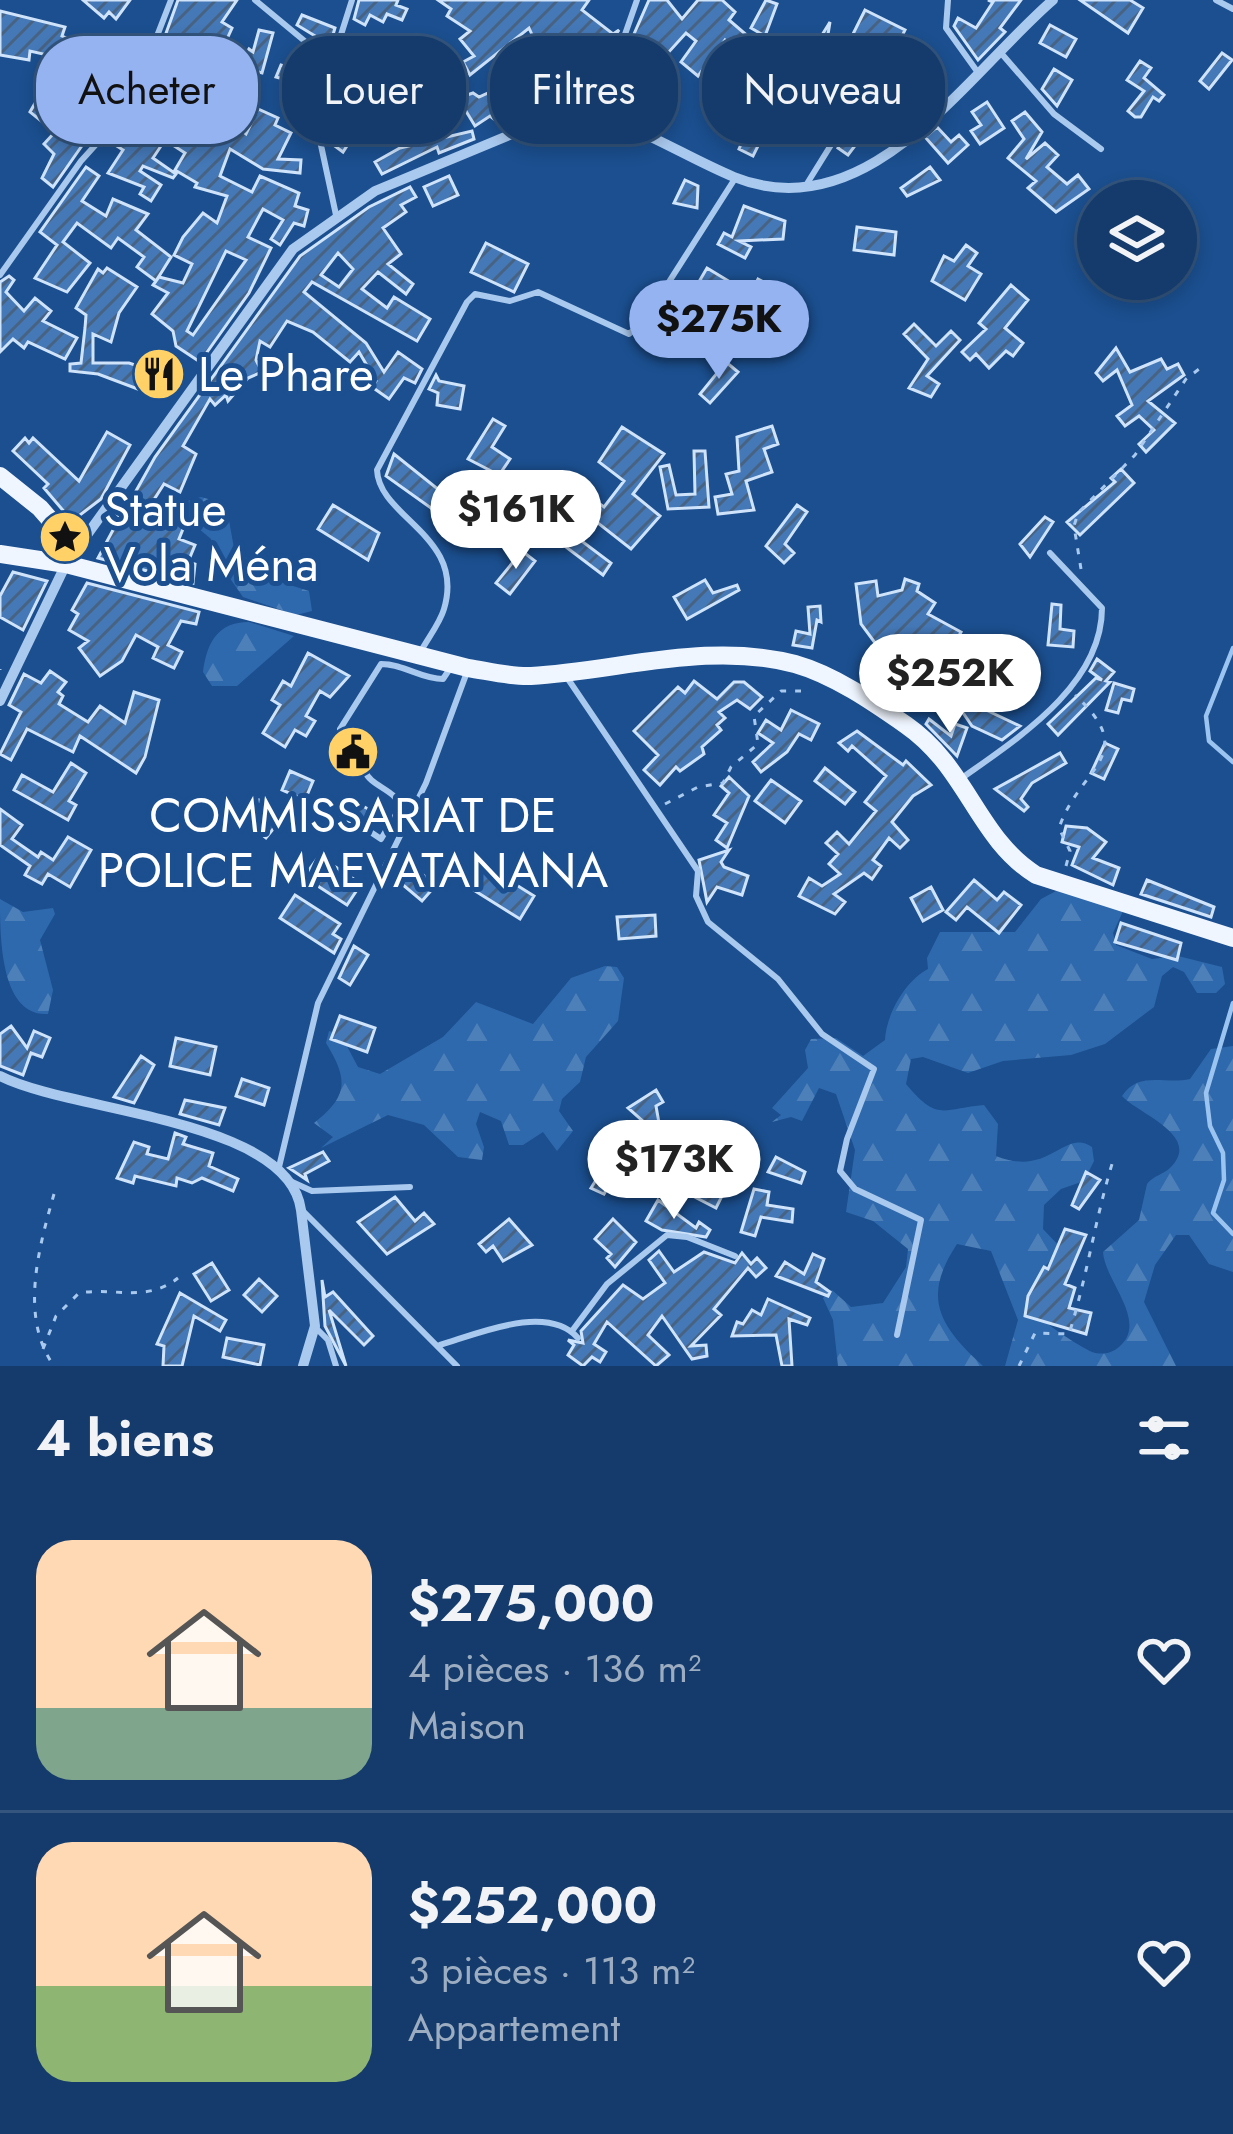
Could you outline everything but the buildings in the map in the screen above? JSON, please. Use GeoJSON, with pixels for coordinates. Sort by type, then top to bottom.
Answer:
{"type":"FeatureCollection","features":[{"type":"Feature","properties":{"kind":"main road"},"geometry":{"type":"LineString","coordinates":[[0,476],[40,508],[74,546],[66,564]]}},
{"type":"Feature","properties":{"kind":"main road"},"geometry":{"type":"LineString","coordinates":[[0,554],[66,564],[460,666],[530,676],[689,658],[754,658],[800,665],[908,727],[962,778],[992,835],[1015,862],[1036,875],[1233,938]]}},
{"type":"Feature","properties":{"kind":"street"},"geometry":{"type":"LineString","coordinates":[[655,144],[736,178],[772,186],[830,182],[906,142],[1052,0]]}},
{"type":"Feature","properties":{"kind":"street"},"geometry":{"type":"LineString","coordinates":[[0,701],[66,564],[292,249],[336,215],[409,174],[490,142]]}},
{"type":"Feature","properties":{"kind":"street"},"geometry":{"type":"LineString","coordinates":[[0,1076],[224,1139],[279,1167],[301,1210],[315,1326],[303,1366]]}},
{"type":"Feature","properties":{"kind":"lane"},"geometry":{"type":"LineString","coordinates":[[0,274],[81,161],[128,108],[172,0]]}},
{"type":"Feature","properties":{"kind":"lane"},"geometry":{"type":"LineString","coordinates":[[255,0],[298,36]]}},
{"type":"Feature","properties":{"kind":"lane"},"geometry":{"type":"LineString","coordinates":[[338,36],[352,0]]}},
{"type":"Feature","properties":{"kind":"lane"},"geometry":{"type":"LineString","coordinates":[[624,36],[637,0]]}},
{"type":"Feature","properties":{"kind":"lane"},"geometry":{"type":"LineString","coordinates":[[948,0],[946,28],[979,74]]}},
{"type":"Feature","properties":{"kind":"lane"},"geometry":{"type":"LineString","coordinates":[[1216,0],[1233,9]]}},
{"type":"Feature","properties":{"kind":"lane"},"geometry":{"type":"LineString","coordinates":[[1001,53],[1054,114],[1101,149]]}},
{"type":"Feature","properties":{"kind":"lane"},"geometry":{"type":"LineString","coordinates":[[321,144],[336,215]]}},
{"type":"Feature","properties":{"kind":"lane"},"geometry":{"type":"LineString","coordinates":[[806,186],[832,144]]}},
{"type":"Feature","properties":{"kind":"lane"},"geometry":{"type":"LineString","coordinates":[[419,656],[445,607],[443,565],[430,536],[382,491],[377,470],[467,302],[475,294],[510,301],[538,292],[629,334],[644,321],[736,178]]}},
{"type":"Feature","properties":{"kind":"lane"},"geometry":{"type":"LineString","coordinates":[[962,778],[1014,741],[1069,689],[1102,631],[1102,608],[1083,583],[1049,553]]}},
{"type":"Feature","properties":{"kind":"lane"},"geometry":{"type":"LineString","coordinates":[[366,829],[380,839],[400,806],[397,795],[365,772],[357,742],[340,729],[381,664],[443,679],[460,666]]}},
{"type":"Feature","properties":{"kind":"lane"},"geometry":{"type":"LineString","coordinates":[[279,1167],[318,1003],[426,783],[460,666]]}},
{"type":"Feature","properties":{"kind":"lane"},"geometry":{"type":"LineString","coordinates":[[564,670],[698,871],[697,896],[708,922],[778,979],[822,1034],[874,1070],[847,1138],[840,1172],[855,1189],[920,1220],[897,1335]]}},
{"type":"Feature","properties":{"kind":"lane"},"geometry":{"type":"LineString","coordinates":[[290,1181],[312,1190],[410,1187]]}},
{"type":"Feature","properties":{"kind":"lane"},"geometry":{"type":"LineString","coordinates":[[301,1210],[457,1366]]}},
{"type":"Feature","properties":{"kind":"lane"},"geometry":{"type":"LineString","coordinates":[[440,1345],[529,1323],[575,1334],[607,1285],[667,1235],[687,1237],[735,1256]]}},
{"type":"Feature","properties":{"kind":"lane"},"geometry":{"type":"LineString","coordinates":[[315,1326],[328,1340],[336,1366]]}},
{"type":"Feature","properties":{"kind":"path"},"geometry":{"type":"LineString","coordinates":[[1083,583],[1075,526],[1078,514],[1135,455],[1186,379],[1203,366]]}},
{"type":"Feature","properties":{"kind":"path"},"geometry":{"type":"LineString","coordinates":[[1062,881],[1070,851],[1059,828],[1066,806],[1098,766],[1107,733],[1102,720],[1069,689]]}},
{"type":"Feature","properties":{"kind":"path"},"geometry":{"type":"LineString","coordinates":[[660,808],[698,787],[723,783],[731,767],[758,744],[754,716],[781,691],[800,691]]}},
{"type":"Feature","properties":{"kind":"path"},"geometry":{"type":"LineString","coordinates":[[1019,1366],[1035,1334],[1069,1334],[1096,1243],[1100,1197],[1112,1164]]}},
{"type":"Feature","properties":{"kind":"path"},"geometry":{"type":"LineString","coordinates":[[54,1194],[39,1235],[34,1273],[41,1350],[54,1366]]}},
{"type":"Feature","properties":{"kind":"path"},"geometry":{"type":"LineString","coordinates":[[41,1350],[60,1310],[79,1293],[158,1292],[178,1278]]}},
{"type":"Feature","properties":{"kind":"green space"},"geometry":{"type":"Polygon","coordinates":[[[201,497],[226,504],[234,548],[274,580],[309,591],[312,611],[296,615],[243,597],[215,557],[211,539],[179,512],[184,502],[201,497]]]}},
{"type":"Feature","properties":{"kind":"green space"},"geometry":{"type":"Polygon","coordinates":[[[249,622],[294,636],[237,686],[212,686],[203,672],[211,643],[229,626],[249,622]]]}},
{"type":"Feature","properties":{"kind":"green space"},"geometry":{"type":"Polygon","coordinates":[[[1058,890],[1124,909],[1113,933],[1116,945],[1152,959],[1178,956],[1222,967],[1225,984],[1216,993],[1197,993],[1184,972],[1173,967],[1162,976],[1154,1007],[1105,1044],[1071,1055],[1003,1061],[968,1073],[923,1057],[911,1059],[906,1084],[933,1108],[984,1105],[998,1124],[996,1156],[1030,1161],[1073,1143],[1092,1147],[1094,1161],[1084,1181],[1061,1189],[1044,1205],[1043,1229],[1060,1247],[1045,1267],[1037,1314],[1079,1345],[1106,1353],[1119,1347],[1129,1325],[1103,1252],[1139,1220],[1147,1184],[1171,1167],[1179,1145],[1164,1126],[1122,1096],[1144,1081],[1190,1079],[1211,1049],[1233,1046],[1233,1272],[1209,1264],[1189,1235],[1176,1235],[1155,1265],[1144,1302],[1176,1366],[1005,1366],[1018,1320],[991,1251],[957,1244],[940,1280],[940,1310],[955,1337],[983,1366],[838,1366],[833,1320],[823,1298],[832,1290],[851,1307],[883,1303],[906,1267],[908,1249],[873,1221],[846,1212],[855,1150],[836,1094],[819,1088],[802,1121],[791,1117],[772,1122],[781,1115],[772,1108],[808,1068],[805,1050],[811,1039],[836,1038],[863,1056],[885,1040],[893,1010],[905,990],[928,969],[927,958],[940,932],[1015,932],[1041,899],[1058,890]]]}},
{"type":"Feature","properties":{"kind":"green space"},"geometry":{"type":"Polygon","coordinates":[[[0,899],[23,912],[53,908],[55,914],[40,940],[53,990],[48,1014],[32,1011],[12,989],[3,952],[0,899]]]}},
{"type":"Feature","properties":{"kind":"green space"},"geometry":{"type":"Polygon","coordinates":[[[605,966],[617,967],[624,978],[618,1021],[586,1057],[580,1082],[562,1099],[559,1111],[573,1131],[557,1151],[543,1132],[523,1145],[509,1145],[501,1121],[480,1112],[476,1124],[484,1147],[482,1160],[458,1157],[424,1125],[388,1115],[321,1148],[333,1137],[314,1123],[334,1104],[341,1086],[326,1043],[329,1031],[341,1035],[358,1067],[380,1074],[443,1037],[476,1002],[533,1024],[571,978],[605,966]]]}},
{"type":"Feature","properties":{"kind":"waterway"},"geometry":{"type":"LineString","coordinates":[[1233,648],[1206,716],[1209,741],[1233,762]]}},
{"type":"Feature","properties":{"kind":"waterway"},"geometry":{"type":"LineString","coordinates":[[1233,1003],[1206,1093],[1210,1126],[1223,1153],[1224,1180],[1213,1213],[1233,1234]]}},
{"type":"Feature","properties":{"kind":"place","name":"Le Phare"},"geometry":{"type":"Point","coordinates":[159,374]}},
{"type":"Feature","properties":{"kind":"place","name":"Statue Vola Ména"},"geometry":{"type":"Point","coordinates":[65,537]}},
{"type":"Feature","properties":{"kind":"place","name":"COMMISSARIAT DE POLICE MAEVATANANA"},"geometry":{"type":"Point","coordinates":[353,752]}}]}
